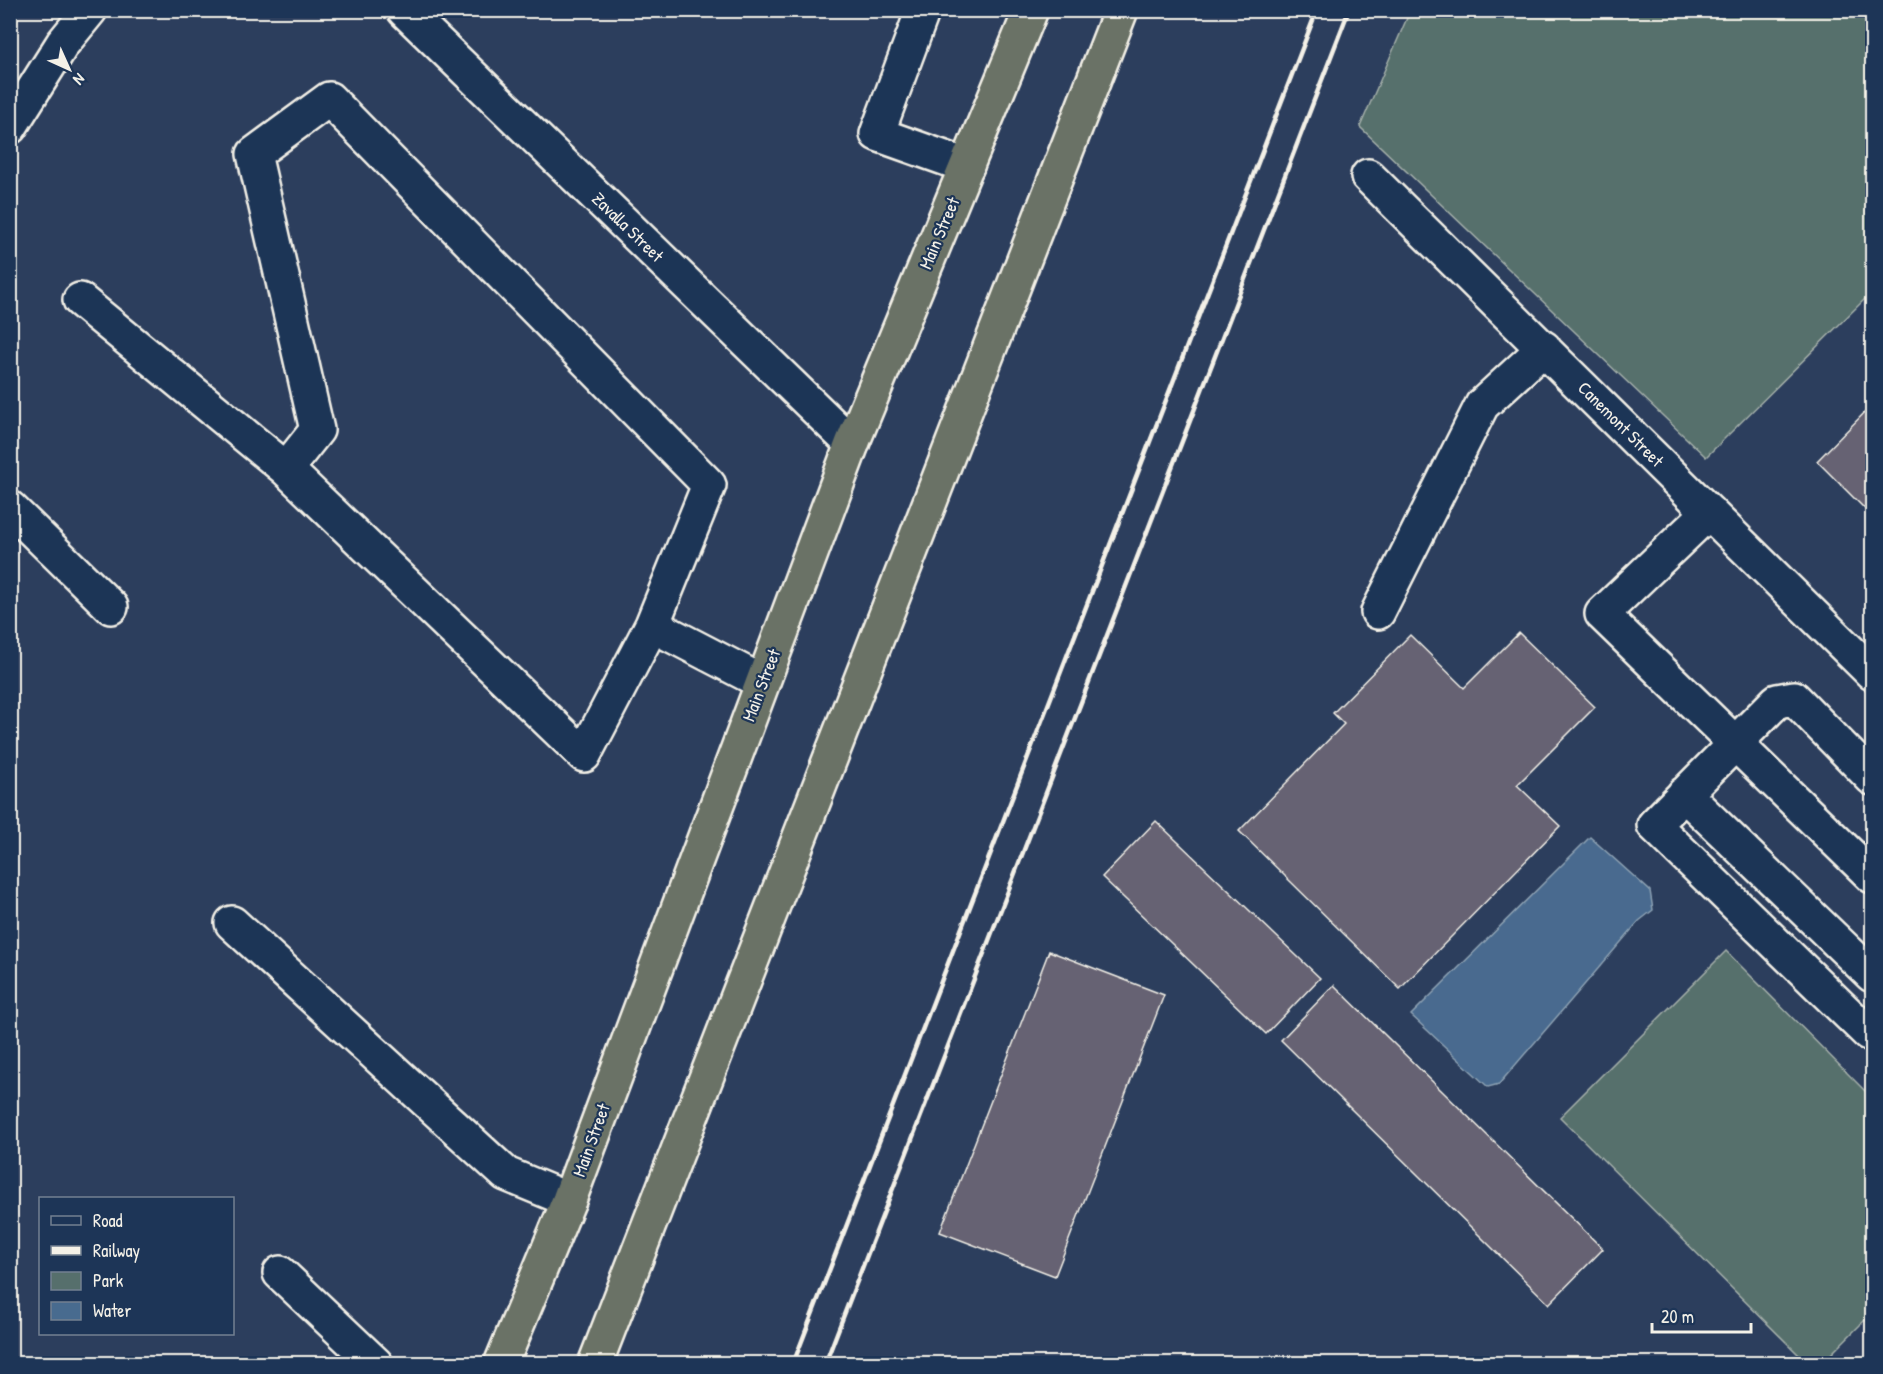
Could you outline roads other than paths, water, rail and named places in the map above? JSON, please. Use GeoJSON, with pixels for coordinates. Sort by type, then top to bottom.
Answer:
{"type":"FeatureCollection","features":[{"type":"Feature","properties":{"kind":"highway","name":"Main Street"},"geometry":{"type":"LineString","coordinates":[[501,1364],[569,1200],[852,444],[1031,10]]}},
{"type":"Feature","properties":{"kind":"highway"},"geometry":{"type":"LineString","coordinates":[[596,1364],[1121,10]]}},
{"type":"Feature","properties":{"kind":"street"},"geometry":{"type":"LineString","coordinates":[[10,128],[63,42],[90,10]]}},
{"type":"Feature","properties":{"kind":"street","name":"Zavalla Street"},"geometry":{"type":"LineString","coordinates":[[405,10],[852,444]]}},
{"type":"Feature","properties":{"kind":"street"},"geometry":{"type":"LineString","coordinates":[[923,10],[877,134],[967,166]]}},
{"type":"Feature","properties":{"kind":"street"},"geometry":{"type":"LineString","coordinates":[[80,300],[286,469],[584,755],[652,625],[709,485],[328,99],[254,154],[317,430],[286,469]]}},
{"type":"Feature","properties":{"kind":"street","name":"Canemont Street"},"geometry":{"type":"LineString","coordinates":[[1368,176],[1872,673]]}},
{"type":"Feature","properties":{"kind":"street"},"geometry":{"type":"LineString","coordinates":[[1378,612],[1482,405],[1544,348]]}},
{"type":"Feature","properties":{"kind":"street"},"geometry":{"type":"LineString","coordinates":[[10,508],[111,607]]}},
{"type":"Feature","properties":{"kind":"street"},"geometry":{"type":"LineString","coordinates":[[1709,512],[1602,614],[1872,876]]}},
{"type":"Feature","properties":{"kind":"street"},"geometry":{"type":"LineString","coordinates":[[652,625],[762,682]]}},
{"type":"Feature","properties":{"kind":"street"},"geometry":{"type":"LineString","coordinates":[[1870,1031],[1654,825],[1777,701],[1794,698],[1872,778]]}},
{"type":"Feature","properties":{"kind":"street"},"geometry":{"type":"LineString","coordinates":[[1684,794],[1872,975]]}},
{"type":"Feature","properties":{"kind":"street"},"geometry":{"type":"LineString","coordinates":[[232,923],[507,1173],[569,1200]]}},
{"type":"Feature","properties":{"kind":"street"},"geometry":{"type":"LineString","coordinates":[[280,1273],[376,1364]]}},
{"type":"Feature","properties":{"kind":"water"},"geometry":{"type":"Polygon","coordinates":[[[1590,837],[1650,891],[1653,910],[1639,921],[1499,1084],[1488,1087],[1411,1015],[1590,837]]]}},
{"type":"Feature","properties":{"kind":"railway"},"geometry":{"type":"LineString","coordinates":[[793,1364],[1317,10]]}},
{"type":"Feature","properties":{"kind":"railway"},"geometry":{"type":"LineString","coordinates":[[825,1364],[1349,10]]}}]}
